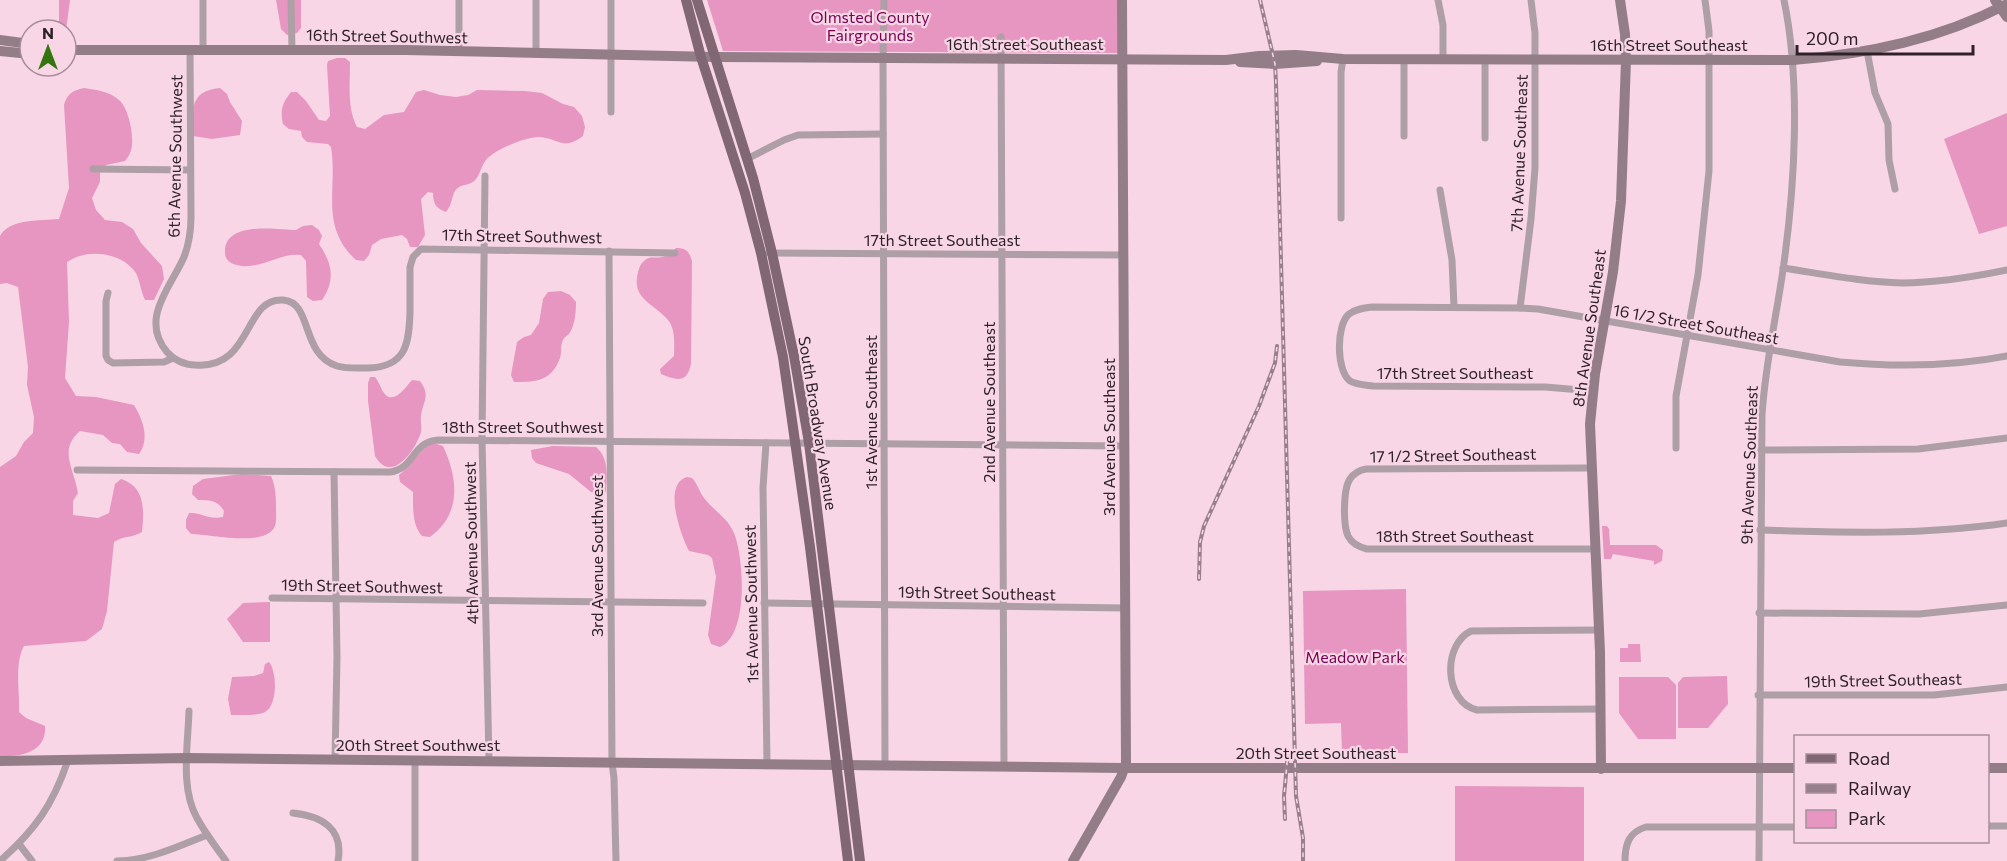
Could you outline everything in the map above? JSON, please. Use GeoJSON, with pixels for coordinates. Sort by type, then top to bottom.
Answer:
{"type":"FeatureCollection","features":[{"type":"Feature","properties":{"kind":"main road","name":"South Broadway Avenue"},"geometry":{"type":"LineString","coordinates":[[686,0],[701,57],[766,253],[794,356],[823,605],[848,765],[860,861]]}},
{"type":"Feature","properties":{"kind":"main road","name":"South Broadway Avenue"},"geometry":{"type":"LineString","coordinates":[[697,0],[747,159],[766,253]]}},
{"type":"Feature","properties":{"kind":"main road","name":"South Broadway Avenue"},"geometry":{"type":"LineString","coordinates":[[823,605],[836,765],[848,861]]}},
{"type":"Feature","properties":{"kind":"street"},"geometry":{"type":"LineString","coordinates":[[203,0],[203,50]]}},
{"type":"Feature","properties":{"kind":"street"},"geometry":{"type":"LineString","coordinates":[[291,0],[292,50]]}},
{"type":"Feature","properties":{"kind":"street"},"geometry":{"type":"LineString","coordinates":[[459,0],[459,51]]}},
{"type":"Feature","properties":{"kind":"street"},"geometry":{"type":"LineString","coordinates":[[536,0],[536,54]]}},
{"type":"Feature","properties":{"kind":"street"},"geometry":{"type":"LineString","coordinates":[[611,0],[611,112]]}},
{"type":"Feature","properties":{"kind":"street","name":"1st Avenue Southeast"},"geometry":{"type":"LineString","coordinates":[[884,0],[882,59],[885,765]]}},
{"type":"Feature","properties":{"kind":"street","name":"3rd Avenue Southeast"},"geometry":{"type":"LineString","coordinates":[[1073,861],[1125,768],[1122,0]]}},
{"type":"Feature","properties":{"kind":"street"},"geometry":{"type":"LineString","coordinates":[[1438,0],[1443,25],[1443,59]]}},
{"type":"Feature","properties":{"kind":"street","name":"7th Avenue Southeast"},"geometry":{"type":"LineString","coordinates":[[1520,308],[1534,193],[1535,23],[1531,0]]}},
{"type":"Feature","properties":{"kind":"street","name":"8th Avenue Southeast"},"geometry":{"type":"LineString","coordinates":[[1601,769],[1599,630],[1590,424],[1593,392],[1613,272],[1621,201],[1626,60],[1620,0]]}},
{"type":"Feature","properties":{"kind":"street"},"geometry":{"type":"LineString","coordinates":[[1676,448],[1676,402],[1704,234],[1710,140],[1709,31],[1705,0]]}},
{"type":"Feature","properties":{"kind":"street","name":"9th Avenue Southeast"},"geometry":{"type":"LineString","coordinates":[[1759,861],[1758,695],[1762,399],[1784,268],[1794,138],[1793,60],[1784,0]]}},
{"type":"Feature","properties":{"kind":"street","name":"16th Street Southeast"},"geometry":{"type":"LineString","coordinates":[[701,57],[1226,60],[1258,56],[1287,56],[1323,59],[1793,60],[1867,51],[1930,36],[2002,7]]}},
{"type":"Feature","properties":{"kind":"street","name":"2nd Avenue Southeast"},"geometry":{"type":"LineString","coordinates":[[1000,37],[1004,767]]}},
{"type":"Feature","properties":{"kind":"street"},"geometry":{"type":"LineString","coordinates":[[0,40],[18,42]]}},
{"type":"Feature","properties":{"kind":"street","name":"6th Avenue Southwest"},"geometry":{"type":"LineString","coordinates":[[174,358],[166,351],[159,337],[157,314],[159,302],[181,264],[188,244],[191,217],[189,50]]}},
{"type":"Feature","properties":{"kind":"street"},"geometry":{"type":"LineString","coordinates":[[0,51],[18,53]]}},
{"type":"Feature","properties":{"kind":"street","name":"16th Street Southwest"},"geometry":{"type":"LineString","coordinates":[[78,51],[459,51],[701,57]]}},
{"type":"Feature","properties":{"kind":"street"},"geometry":{"type":"LineString","coordinates":[[1867,51],[1875,93],[1888,124],[1889,160],[1895,189]]}},
{"type":"Feature","properties":{"kind":"street"},"geometry":{"type":"LineString","coordinates":[[1341,218],[1341,72],[1343,59]]}},
{"type":"Feature","properties":{"kind":"street"},"geometry":{"type":"LineString","coordinates":[[1404,59],[1404,136]]}},
{"type":"Feature","properties":{"kind":"street"},"geometry":{"type":"LineString","coordinates":[[1485,59],[1485,138]]}},
{"type":"Feature","properties":{"kind":"street"},"geometry":{"type":"LineString","coordinates":[[747,159],[783,140],[798,135],[883,134]]}},
{"type":"Feature","properties":{"kind":"street"},"geometry":{"type":"LineString","coordinates":[[93,169],[190,171]]}},
{"type":"Feature","properties":{"kind":"street","name":"4th Avenue Southwest"},"geometry":{"type":"LineString","coordinates":[[486,177],[482,439],[489,761]]}},
{"type":"Feature","properties":{"kind":"street"},"geometry":{"type":"LineString","coordinates":[[1440,190],[1452,260],[1454,307]]}},
{"type":"Feature","properties":{"kind":"street","name":"17th Street Southwest"},"geometry":{"type":"LineString","coordinates":[[174,358],[194,365],[223,361],[236,350],[261,308],[267,303],[281,300],[291,302],[297,307],[304,318],[314,348],[326,361],[349,368],[386,366],[403,354],[408,342],[410,267],[416,252],[421,249],[675,253]]}},
{"type":"Feature","properties":{"kind":"street","name":"3rd Avenue Southwest"},"geometry":{"type":"LineString","coordinates":[[609,251],[612,763],[616,861]]}},
{"type":"Feature","properties":{"kind":"street","name":"17th Street Southeast"},"geometry":{"type":"LineString","coordinates":[[766,253],[1123,255]]}},
{"type":"Feature","properties":{"kind":"street"},"geometry":{"type":"LineString","coordinates":[[1784,268],[1862,280],[1905,283],[1959,278],[2007,270]]}},
{"type":"Feature","properties":{"kind":"street"},"geometry":{"type":"LineString","coordinates":[[108,292],[106,301],[106,356],[108,360],[113,363],[164,362],[174,358]]}},
{"type":"Feature","properties":{"kind":"street","name":"16 1/2 Street Southeast"},"geometry":{"type":"LineString","coordinates":[[1340,352],[1342,326],[1349,315],[1356,310],[1372,307],[1454,307],[1520,308],[1840,362],[1909,366],[1960,363],[2007,356]]}},
{"type":"Feature","properties":{"kind":"street","name":"17th Street Southeast"},"geometry":{"type":"LineString","coordinates":[[1340,352],[1345,375],[1351,381],[1361,385],[1545,387],[1593,392]]}},
{"type":"Feature","properties":{"kind":"street"},"geometry":{"type":"LineString","coordinates":[[1761,450],[1918,449],[2007,438]]}},
{"type":"Feature","properties":{"kind":"street","name":"18th Street Southwest"},"geometry":{"type":"LineString","coordinates":[[77,470],[396,472],[408,463],[418,447],[425,442],[438,440],[803,443]]}},
{"type":"Feature","properties":{"kind":"street","name":"1st Avenue Southwest"},"geometry":{"type":"LineString","coordinates":[[766,443],[763,486],[767,764]]}},
{"type":"Feature","properties":{"kind":"street"},"geometry":{"type":"LineString","coordinates":[[803,443],[1124,446]]}},
{"type":"Feature","properties":{"kind":"street","name":"17 1/2 Street Southeast"},"geometry":{"type":"LineString","coordinates":[[1345,509],[1348,481],[1356,473],[1366,469],[1591,468]]}},
{"type":"Feature","properties":{"kind":"street"},"geometry":{"type":"LineString","coordinates":[[334,472],[335,760]]}},
{"type":"Feature","properties":{"kind":"street","name":"18th Street Southeast"},"geometry":{"type":"LineString","coordinates":[[1345,509],[1347,535],[1353,543],[1364,549],[1595,549]]}},
{"type":"Feature","properties":{"kind":"street"},"geometry":{"type":"LineString","coordinates":[[1760,530],[1888,533],[1965,529],[2007,523]]}},
{"type":"Feature","properties":{"kind":"street","name":"19th Street Southwest"},"geometry":{"type":"LineString","coordinates":[[272,598],[703,603]]}},
{"type":"Feature","properties":{"kind":"street"},"geometry":{"type":"LineString","coordinates":[[764,603],[823,605]]}},
{"type":"Feature","properties":{"kind":"street","name":"19th Street Southeast"},"geometry":{"type":"LineString","coordinates":[[823,605],[1125,608]]}},
{"type":"Feature","properties":{"kind":"street"},"geometry":{"type":"LineString","coordinates":[[1759,613],[1919,614],[2007,605]]}},
{"type":"Feature","properties":{"kind":"street"},"geometry":{"type":"LineString","coordinates":[[1599,630],[1471,631],[1461,637],[1454,648],[1452,684],[1456,697],[1476,710],[1601,709]]}},
{"type":"Feature","properties":{"kind":"street","name":"19th Street Southeast"},"geometry":{"type":"LineString","coordinates":[[1758,695],[1924,695],[2007,687]]}},
{"type":"Feature","properties":{"kind":"street"},"geometry":{"type":"LineString","coordinates":[[189,711],[186,780],[188,794],[194,813],[226,861]]}},
{"type":"Feature","properties":{"kind":"street","name":"20th Street Southwest"},"geometry":{"type":"LineString","coordinates":[[0,761],[188,758],[836,765]]}},
{"type":"Feature","properties":{"kind":"street"},"geometry":{"type":"LineString","coordinates":[[0,861],[19,844],[43,815],[68,760]]}},
{"type":"Feature","properties":{"kind":"street"},"geometry":{"type":"LineString","coordinates":[[415,760],[415,861]]}},
{"type":"Feature","properties":{"kind":"street","name":"20th Street Southeast"},"geometry":{"type":"LineString","coordinates":[[836,765],[1125,768],[1794,768]]}},
{"type":"Feature","properties":{"kind":"street"},"geometry":{"type":"LineString","coordinates":[[1989,768],[2007,768]]}},
{"type":"Feature","properties":{"kind":"street"},"geometry":{"type":"LineString","coordinates":[[293,813],[314,816],[327,824],[338,841],[338,861]]}},
{"type":"Feature","properties":{"kind":"street"},"geometry":{"type":"LineString","coordinates":[[1989,826],[2007,826]]}},
{"type":"Feature","properties":{"kind":"street"},"geometry":{"type":"LineString","coordinates":[[1625,861],[1625,849],[1629,839],[1635,832],[1646,827],[1794,827]]}},
{"type":"Feature","properties":{"kind":"street"},"geometry":{"type":"LineString","coordinates":[[117,861],[131,861],[156,855],[207,835]]}},
{"type":"Feature","properties":{"kind":"street"},"geometry":{"type":"LineString","coordinates":[[19,844],[32,861]]}},
{"type":"Feature","properties":{"kind":"green space"},"geometry":{"type":"Polygon","coordinates":[[[59,0],[70,0],[68,18],[59,18],[59,0]]]}},
{"type":"Feature","properties":{"kind":"green space"},"geometry":{"type":"Polygon","coordinates":[[[276,0],[301,0],[301,28],[297,33],[287,35],[281,29],[276,0]]]}},
{"type":"Feature","properties":{"kind":"green space","name":"Olmsted County Fairgrounds"},"geometry":{"type":"Polygon","coordinates":[[[707,0],[1118,0],[1118,53],[723,51],[707,0]]]}},
{"type":"Feature","properties":{"kind":"green space"},"geometry":{"type":"Polygon","coordinates":[[[345,58],[350,62],[350,104],[357,127],[365,129],[384,115],[404,112],[416,92],[424,90],[456,97],[468,95],[477,90],[525,91],[542,93],[574,107],[582,116],[585,127],[583,136],[571,143],[534,137],[503,148],[486,160],[474,181],[457,189],[446,212],[436,205],[433,193],[428,192],[421,199],[425,235],[418,247],[410,247],[407,239],[402,235],[381,239],[372,245],[364,261],[356,260],[337,234],[332,207],[331,147],[328,144],[307,142],[302,137],[301,131],[289,129],[283,124],[282,119],[282,107],[291,92],[297,92],[319,120],[326,121],[330,116],[327,65],[328,61],[345,58]]]}},
{"type":"Feature","properties":{"kind":"green space"},"geometry":{"type":"Polygon","coordinates":[[[84,88],[107,93],[119,100],[126,110],[132,133],[132,148],[125,161],[106,165],[100,173],[100,182],[92,198],[96,210],[105,220],[122,222],[133,229],[141,243],[162,266],[164,279],[154,300],[145,300],[136,273],[122,260],[104,254],[94,254],[84,255],[67,262],[69,322],[65,378],[76,396],[96,397],[134,405],[145,436],[139,454],[127,452],[120,444],[112,443],[103,435],[80,431],[73,438],[69,460],[78,493],[73,501],[73,515],[98,518],[109,513],[115,484],[121,479],[135,488],[142,501],[142,532],[114,542],[107,611],[102,629],[86,641],[24,646],[18,670],[19,712],[26,718],[45,726],[45,735],[42,742],[31,751],[24,754],[0,756],[0,467],[16,456],[24,442],[33,433],[34,417],[27,385],[28,367],[18,287],[7,283],[0,284],[0,236],[5,230],[18,223],[59,219],[69,188],[64,105],[71,93],[84,88]]]}},
{"type":"Feature","properties":{"kind":"green space"},"geometry":{"type":"Polygon","coordinates":[[[220,88],[227,94],[242,121],[240,135],[212,139],[193,136],[193,111],[197,98],[202,93],[220,88]]]}},
{"type":"Feature","properties":{"kind":"green space"},"geometry":{"type":"Polygon","coordinates":[[[2007,113],[2007,226],[1979,234],[1944,139],[2007,113]]]}},
{"type":"Feature","properties":{"kind":"green space"},"geometry":{"type":"Polygon","coordinates":[[[312,225],[319,230],[322,236],[319,244],[327,258],[331,272],[331,279],[322,300],[313,301],[307,297],[306,261],[301,255],[285,256],[253,266],[233,264],[226,258],[227,243],[232,236],[241,231],[264,228],[296,230],[312,225]]]}},
{"type":"Feature","properties":{"kind":"green space"},"geometry":{"type":"Polygon","coordinates":[[[676,248],[687,251],[692,261],[691,364],[687,375],[680,379],[661,374],[660,369],[674,356],[671,324],[642,297],[637,286],[638,271],[644,261],[665,256],[676,248]]]}},
{"type":"Feature","properties":{"kind":"green space"},"geometry":{"type":"Polygon","coordinates":[[[561,291],[570,295],[576,302],[576,310],[573,327],[563,340],[561,356],[556,366],[552,372],[541,379],[514,382],[511,375],[517,342],[531,335],[539,323],[543,299],[548,292],[561,291]]]}},
{"type":"Feature","properties":{"kind":"green space"},"geometry":{"type":"Polygon","coordinates":[[[370,377],[375,377],[382,390],[390,397],[398,395],[412,380],[420,381],[425,391],[420,435],[413,449],[395,466],[388,467],[381,464],[375,456],[368,401],[370,377]]]}},
{"type":"Feature","properties":{"kind":"green space"},"geometry":{"type":"Polygon","coordinates":[[[434,443],[443,446],[448,458],[452,470],[454,495],[448,518],[430,537],[422,536],[416,527],[413,492],[400,482],[399,475],[424,449],[434,443]]]}},
{"type":"Feature","properties":{"kind":"green space"},"geometry":{"type":"Polygon","coordinates":[[[553,446],[596,447],[605,462],[606,492],[601,494],[591,492],[569,474],[536,463],[532,458],[531,450],[553,446]]]}},
{"type":"Feature","properties":{"kind":"green space"},"geometry":{"type":"Polygon","coordinates":[[[242,474],[271,476],[276,497],[274,528],[268,534],[248,538],[191,534],[186,528],[189,513],[217,518],[223,517],[224,511],[216,503],[198,500],[192,494],[193,486],[203,479],[242,474]]]}},
{"type":"Feature","properties":{"kind":"green space"},"geometry":{"type":"Polygon","coordinates":[[[687,477],[692,478],[704,498],[728,523],[734,533],[740,559],[742,595],[740,612],[736,628],[729,640],[720,647],[711,644],[708,635],[716,577],[712,558],[689,551],[678,523],[676,489],[687,477]]]}},
{"type":"Feature","properties":{"kind":"green space"},"geometry":{"type":"Polygon","coordinates":[[[1602,526],[1607,526],[1609,529],[1610,545],[1656,545],[1663,550],[1662,561],[1654,565],[1654,561],[1613,554],[1611,559],[1604,559],[1602,526]]]}},
{"type":"Feature","properties":{"kind":"green space","name":"Meadow Park"},"geometry":{"type":"Polygon","coordinates":[[[1406,589],[1408,753],[1342,753],[1341,723],[1305,724],[1303,591],[1406,589]]]}},
{"type":"Feature","properties":{"kind":"green space"},"geometry":{"type":"Polygon","coordinates":[[[270,602],[270,642],[243,642],[227,619],[243,603],[270,602]]]}},
{"type":"Feature","properties":{"kind":"green space"},"geometry":{"type":"Polygon","coordinates":[[[1628,644],[1640,644],[1641,662],[1620,662],[1620,648],[1628,648],[1628,644]]]}},
{"type":"Feature","properties":{"kind":"green space"},"geometry":{"type":"Polygon","coordinates":[[[269,662],[274,673],[275,688],[269,708],[258,714],[231,715],[228,699],[232,677],[254,676],[263,673],[265,664],[269,662]]]}},
{"type":"Feature","properties":{"kind":"green space"},"geometry":{"type":"Polygon","coordinates":[[[1727,676],[1728,704],[1708,728],[1678,728],[1678,683],[1683,677],[1727,676]]]}},
{"type":"Feature","properties":{"kind":"green space"},"geometry":{"type":"Polygon","coordinates":[[[1619,677],[1668,677],[1676,685],[1676,739],[1638,739],[1619,713],[1619,677]]]}},
{"type":"Feature","properties":{"kind":"green space"},"geometry":{"type":"Polygon","coordinates":[[[1455,786],[1584,787],[1584,861],[1455,861],[1455,786]]]}},
{"type":"Feature","properties":{"kind":"railway"},"geometry":{"type":"LineString","coordinates":[[1260,0],[1275,64],[1276,83],[1296,796],[1303,838],[1303,861]]}},
{"type":"Feature","properties":{"kind":"railway"},"geometry":{"type":"LineString","coordinates":[[1199,579],[1200,542],[1204,526],[1259,406],[1275,363],[1277,346]]}},
{"type":"Feature","properties":{"kind":"railway"},"geometry":{"type":"LineString","coordinates":[[1285,819],[1284,796],[1288,753]]}}]}
